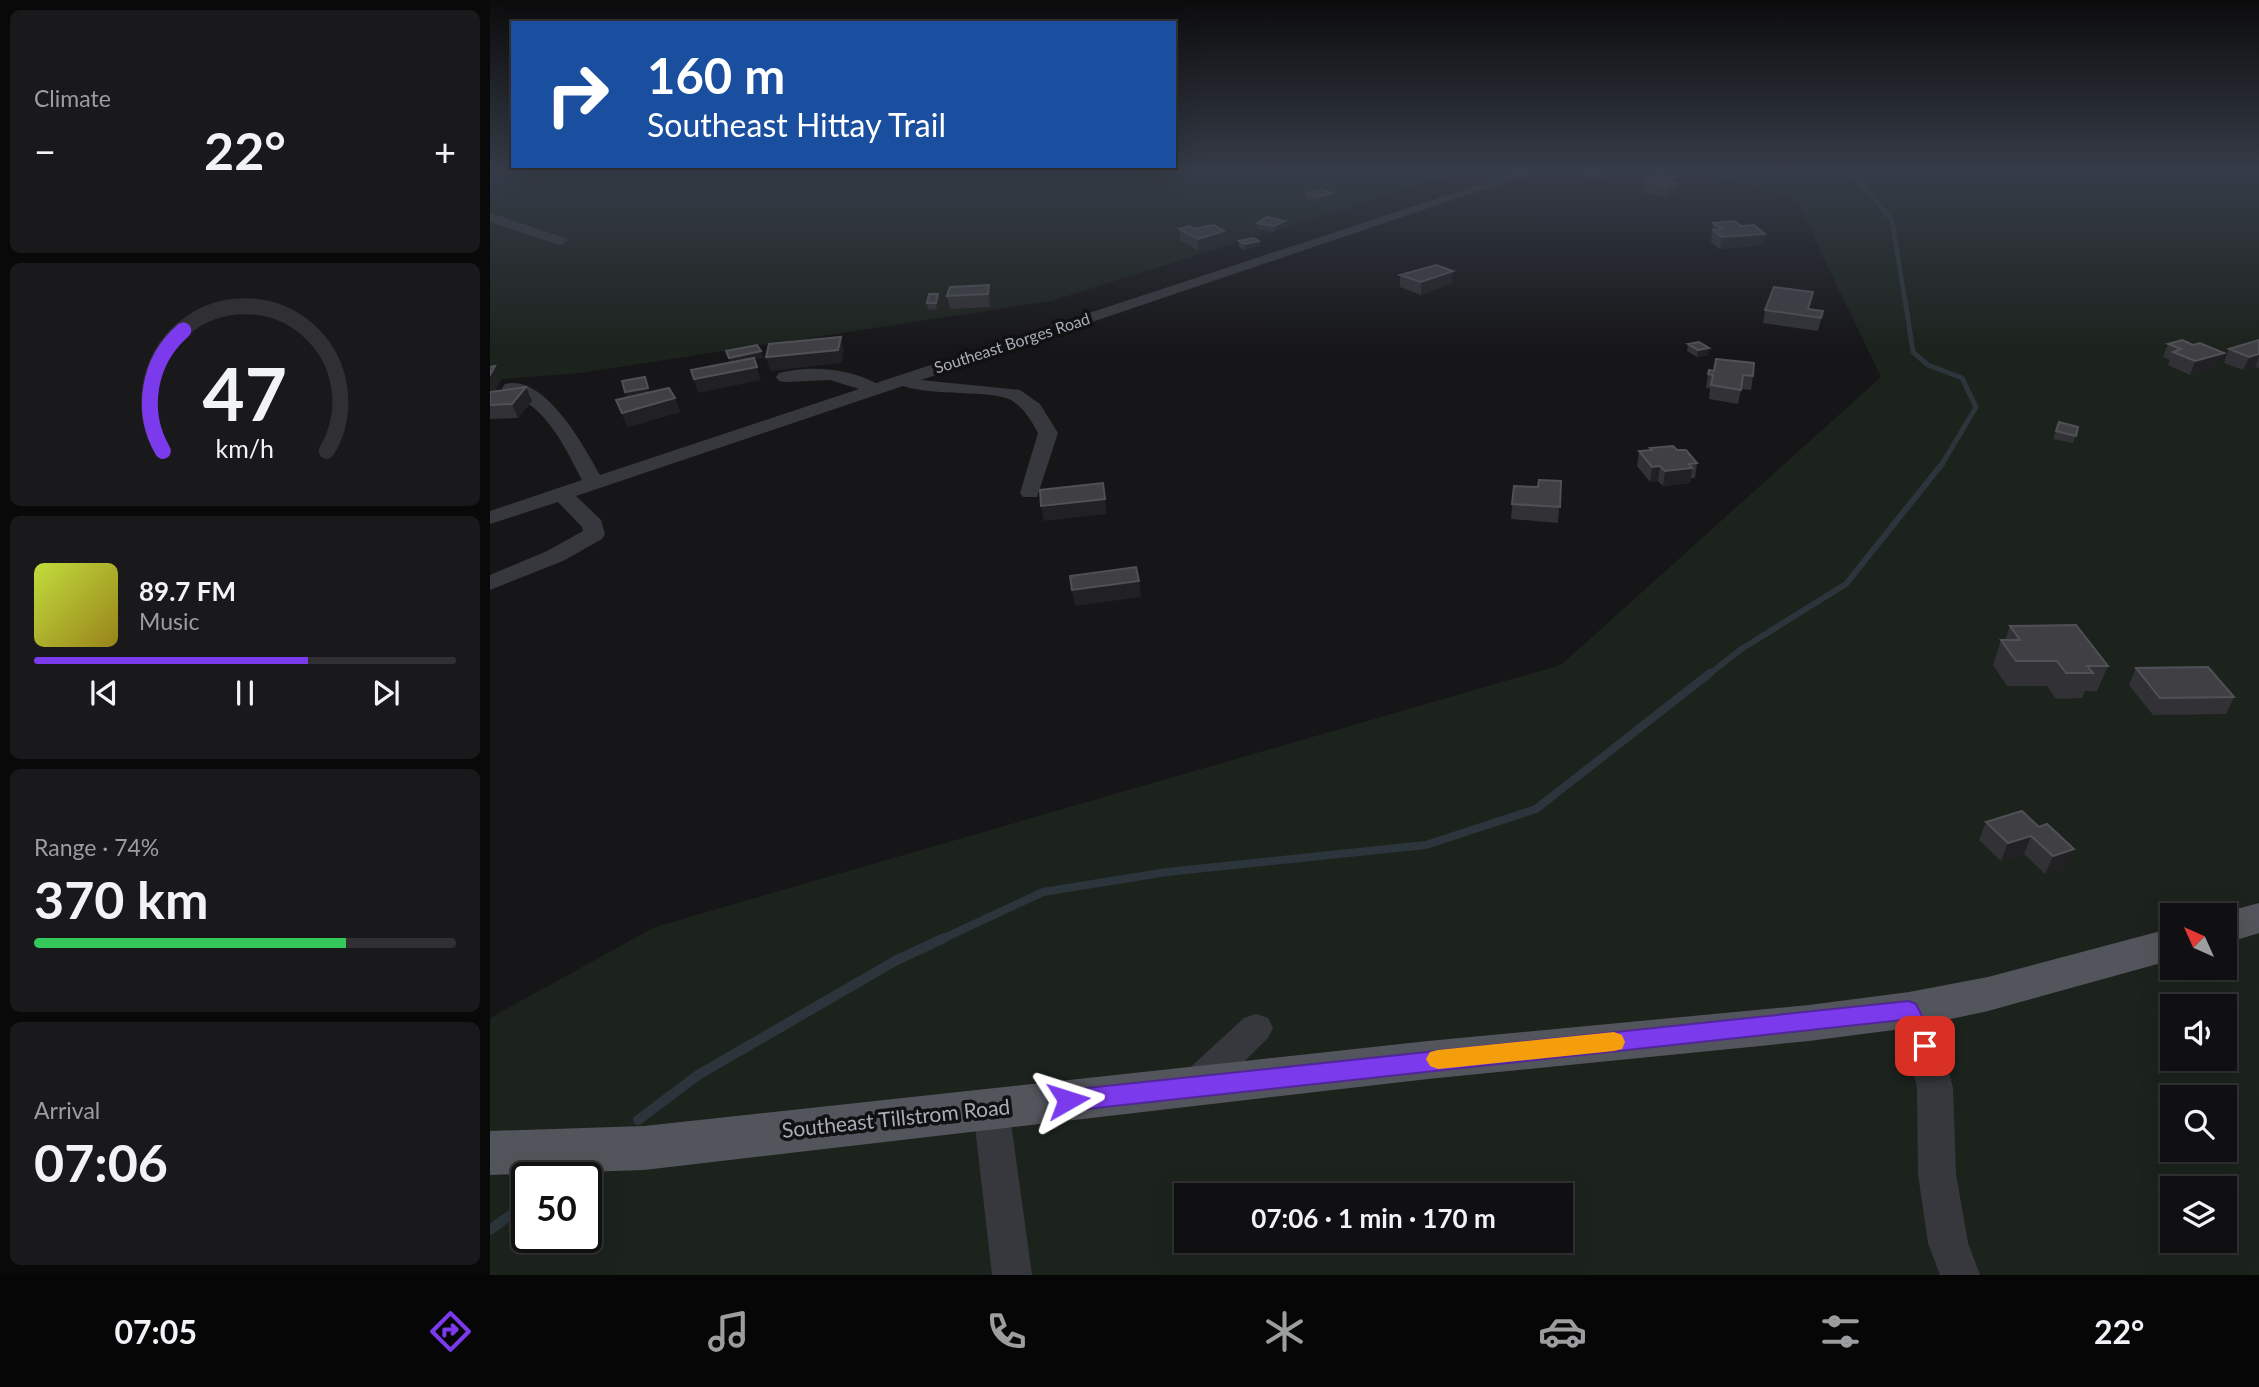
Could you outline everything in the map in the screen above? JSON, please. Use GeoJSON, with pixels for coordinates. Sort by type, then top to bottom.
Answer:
{"type":"FeatureCollection","features":[{"type":"Feature","properties":{"kind":"main road"},"geometry":{"type":"LineString","coordinates":[[2237,924],[2259,918]]}},
{"type":"Feature","properties":{"kind":"main road","name":"Southeast Tillstrom Road"},"geometry":{"type":"LineString","coordinates":[[490,1153],[644,1148],[1909,1010],[1988,994],[2160,947]]}},
{"type":"Feature","properties":{"kind":"street"},"geometry":{"type":"LineString","coordinates":[[527,230],[561,241]]}},
{"type":"Feature","properties":{"kind":"street","name":"Southeast Borges Road"},"geometry":{"type":"LineString","coordinates":[[490,518],[1350,230]]}},
{"type":"Feature","properties":{"kind":"street"},"geometry":{"type":"LineString","coordinates":[[785,377],[833,374],[854,379],[873,389]]}},
{"type":"Feature","properties":{"kind":"street"},"geometry":{"type":"LineString","coordinates":[[901,380],[911,386],[1014,394],[1033,408],[1048,433],[1030,493]]}},
{"type":"Feature","properties":{"kind":"street"},"geometry":{"type":"LineString","coordinates":[[512,388],[523,390],[550,414],[578,452],[594,483]]}},
{"type":"Feature","properties":{"kind":"street"},"geometry":{"type":"LineString","coordinates":[[490,583],[555,556],[594,534],[593,525],[562,494]]}},
{"type":"Feature","properties":{"kind":"street"},"geometry":{"type":"LineString","coordinates":[[1909,1010],[1925,1046],[1935,1088],[1937,1174],[1948,1243],[1960,1275]]}},
{"type":"Feature","properties":{"kind":"street"},"geometry":{"type":"LineString","coordinates":[[1196,1086],[1256,1028]]}},
{"type":"Feature","properties":{"kind":"street"},"geometry":{"type":"LineString","coordinates":[[991,1109],[1012,1275]]}},
{"type":"Feature","properties":{"kind":"shaded area"},"geometry":{"type":"Polygon","coordinates":[[[490,230],[1279,230],[1051,301],[580,373],[490,380],[490,230]]]}},
{"type":"Feature","properties":{"kind":"shaded area"},"geometry":{"type":"Polygon","coordinates":[[[1810,230],[2259,230],[2259,1275],[490,1275],[490,1018],[655,927],[1561,665],[1881,377],[1810,230]]]}},
{"type":"Feature","properties":{"kind":"building"},"geometry":{"type":"Polygon","coordinates":[[[1180,230],[1224,231],[1198,239],[1180,230]]]}},
{"type":"Feature","properties":{"kind":"building"},"geometry":{"type":"Polygon","coordinates":[[[1713,230],[1760,230],[1765,234],[1722,237],[1713,230]]]}},
{"type":"Feature","properties":{"kind":"building"},"geometry":{"type":"Polygon","coordinates":[[[1254,238],[1259,241],[1244,244],[1239,241],[1254,238]]]}},
{"type":"Feature","properties":{"kind":"building"},"geometry":{"type":"Polygon","coordinates":[[[1436,265],[1453,271],[1421,282],[1400,275],[1436,265]]]}},
{"type":"Feature","properties":{"kind":"building"},"geometry":{"type":"Polygon","coordinates":[[[989,285],[988,294],[947,296],[950,287],[989,285]]]}},
{"type":"Feature","properties":{"kind":"building"},"geometry":{"type":"Polygon","coordinates":[[[1774,287],[1813,292],[1808,309],[1823,311],[1821,318],[1765,310],[1774,287]]]}},
{"type":"Feature","properties":{"kind":"building"},"geometry":{"type":"Polygon","coordinates":[[[929,294],[938,294],[936,303],[927,303],[929,294]]]}},
{"type":"Feature","properties":{"kind":"building"},"geometry":{"type":"Polygon","coordinates":[[[841,337],[838,350],[766,357],[769,344],[841,337]]]}},
{"type":"Feature","properties":{"kind":"building"},"geometry":{"type":"Polygon","coordinates":[[[2182,340],[2193,345],[2200,343],[2224,353],[2195,361],[2173,352],[2181,349],[2168,344],[2182,340]]]}},
{"type":"Feature","properties":{"kind":"building"},"geometry":{"type":"Polygon","coordinates":[[[2259,340],[2259,354],[2249,357],[2229,349],[2259,340]]]}},
{"type":"Feature","properties":{"kind":"building"},"geometry":{"type":"Polygon","coordinates":[[[1699,342],[1709,348],[1698,350],[1688,344],[1699,342]]]}},
{"type":"Feature","properties":{"kind":"building"},"geometry":{"type":"Polygon","coordinates":[[[757,345],[761,351],[729,358],[726,351],[757,345]]]}},
{"type":"Feature","properties":{"kind":"building"},"geometry":{"type":"Polygon","coordinates":[[[754,358],[757,367],[694,379],[691,370],[754,358]]]}},
{"type":"Feature","properties":{"kind":"building"},"geometry":{"type":"Polygon","coordinates":[[[1716,359],[1754,363],[1753,376],[1743,375],[1741,390],[1711,385],[1713,375],[1708,374],[1709,370],[1714,371],[1716,359]]]}},
{"type":"Feature","properties":{"kind":"building"},"geometry":{"type":"Polygon","coordinates":[[[645,377],[648,388],[625,392],[622,381],[645,377]]]}},
{"type":"Feature","properties":{"kind":"building"},"geometry":{"type":"Polygon","coordinates":[[[526,387],[512,404],[490,405],[490,392],[526,387]]]}},
{"type":"Feature","properties":{"kind":"building"},"geometry":{"type":"Polygon","coordinates":[[[669,388],[675,398],[622,413],[616,400],[669,388]]]}},
{"type":"Feature","properties":{"kind":"building"},"geometry":{"type":"Polygon","coordinates":[[[2059,422],[2078,427],[2076,436],[2056,431],[2059,422]]]}},
{"type":"Feature","properties":{"kind":"building"},"geometry":{"type":"Polygon","coordinates":[[[1673,446],[1677,450],[1686,450],[1697,463],[1689,464],[1692,468],[1665,471],[1660,466],[1652,467],[1639,451],[1652,450],[1650,448],[1673,446]]]}},
{"type":"Feature","properties":{"kind":"building"},"geometry":{"type":"Polygon","coordinates":[[[1539,480],[1561,481],[1560,507],[1512,504],[1514,486],[1538,487],[1539,480]]]}},
{"type":"Feature","properties":{"kind":"building"},"geometry":{"type":"Polygon","coordinates":[[[1103,483],[1105,499],[1041,506],[1040,490],[1103,483]]]}},
{"type":"Feature","properties":{"kind":"building"},"geometry":{"type":"Polygon","coordinates":[[[1136,567],[1139,581],[1072,590],[1070,576],[1136,567]]]}},
{"type":"Feature","properties":{"kind":"building"},"geometry":{"type":"Polygon","coordinates":[[[2076,625],[2108,666],[2087,666],[2093,673],[2066,673],[2057,661],[2016,661],[2001,640],[2020,640],[2010,626],[2076,625]]]}},
{"type":"Feature","properties":{"kind":"building"},"geometry":{"type":"Polygon","coordinates":[[[2208,667],[2234,697],[2160,698],[2136,668],[2208,667]]]}},
{"type":"Feature","properties":{"kind":"building"},"geometry":{"type":"Polygon","coordinates":[[[2022,811],[2039,827],[2047,824],[2074,849],[2053,856],[2031,836],[2008,843],[1986,822],[2022,811]]]}},
{"type":"Feature","properties":{"kind":"waterway"},"geometry":{"type":"LineString","coordinates":[[1894,230],[1905,301]]}},
{"type":"Feature","properties":{"kind":"waterway"},"geometry":{"type":"LineString","coordinates":[[1905,299],[1913,352],[1928,365],[1962,378],[1976,407],[1941,466]]}},
{"type":"Feature","properties":{"kind":"waterway"},"geometry":{"type":"LineString","coordinates":[[1708,675],[1740,650],[1846,584],[1942,464]]}},
{"type":"Feature","properties":{"kind":"waterway"},"geometry":{"type":"LineString","coordinates":[[940,940],[1043,892],[1167,872],[1426,845],[1536,809],[1710,673]]}},
{"type":"Feature","properties":{"kind":"waterway"},"geometry":{"type":"LineString","coordinates":[[638,1120],[698,1075],[895,961],[944,938]]}},
{"type":"Feature","properties":{"kind":"waterway"},"geometry":{"type":"LineString","coordinates":[[490,1230],[511,1215]]}},
{"type":"Feature","properties":{"kind":"slow traffic"},"geometry":{"type":"LineString","coordinates":[[1438,1059],[1614,1042]]}},
{"type":"Feature","properties":{"kind":"route"},"geometry":{"type":"LineString","coordinates":[[1068,1100],[1428,1060],[1809,1023],[1909,1010],[1925,1046]]}}]}
